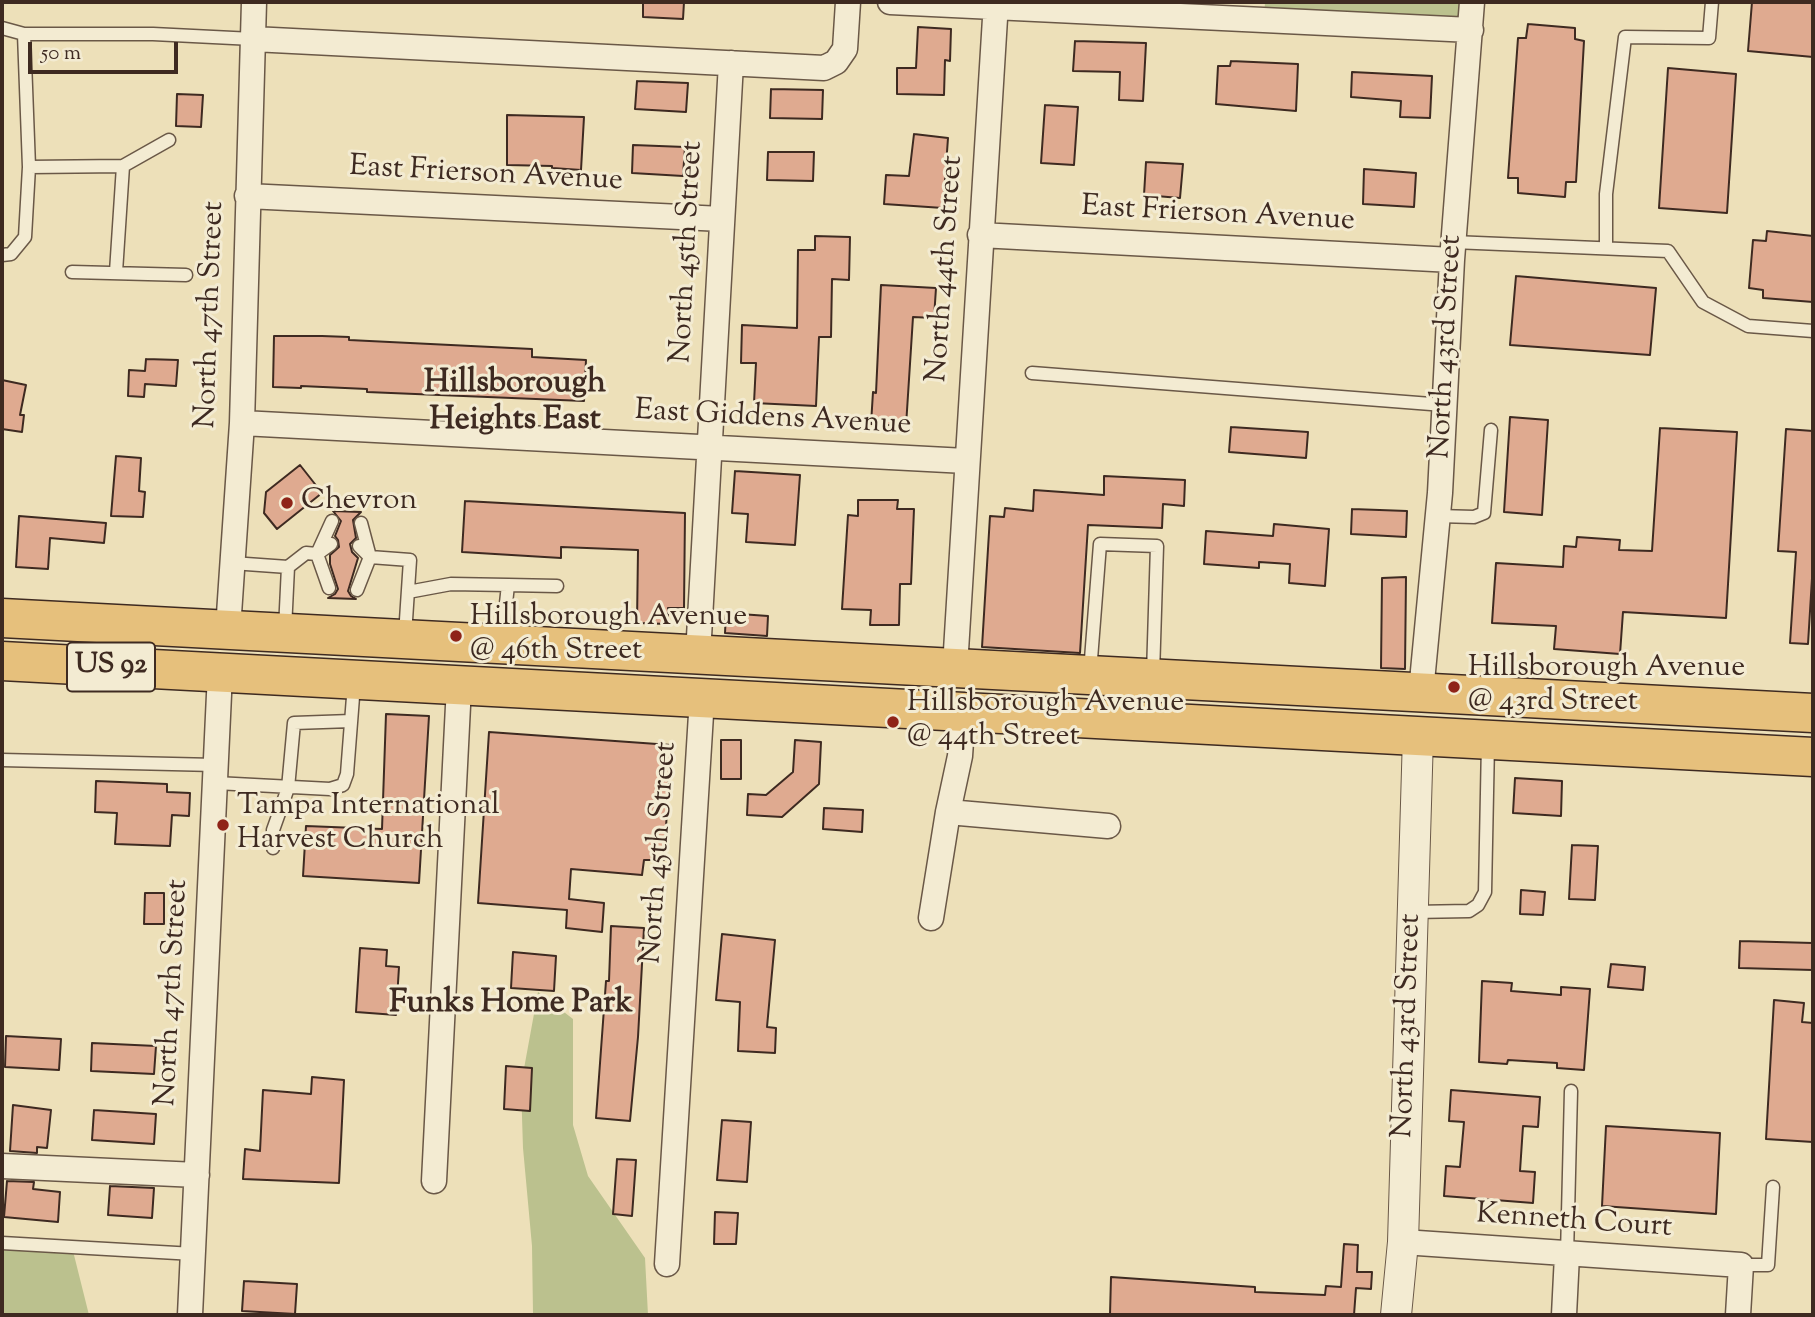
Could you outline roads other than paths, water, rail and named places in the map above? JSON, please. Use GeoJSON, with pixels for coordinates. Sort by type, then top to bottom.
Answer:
{"type":"FeatureCollection","features":[{"type":"Feature","properties":{"kind":"main road","name":"US 92"},"geometry":{"type":"LineString","coordinates":[[2,618],[1813,713]]}},
{"type":"Feature","properties":{"kind":"main road"},"geometry":{"type":"LineString","coordinates":[[2,659],[44,646],[194,654],[228,629]]}},
{"type":"Feature","properties":{"kind":"main road"},"geometry":{"type":"LineString","coordinates":[[220,673],[249,655],[350,656],[405,639]]}},
{"type":"Feature","properties":{"kind":"main road","name":"US 92"},"geometry":{"type":"LineString","coordinates":[[2,659],[459,686],[1813,757]]}},
{"type":"Feature","properties":{"kind":"main road"},"geometry":{"type":"LineString","coordinates":[[1352,732],[1371,715],[1403,716],[1421,692]]}},
{"type":"Feature","properties":{"kind":"main road"},"geometry":{"type":"LineString","coordinates":[[1418,736],[1434,718],[1465,720],[1492,695]]}},
{"type":"Feature","properties":{"kind":"street","name":"North 47th Street"},"geometry":{"type":"LineString","coordinates":[[228,629],[242,423],[254,2]]}},
{"type":"Feature","properties":{"kind":"street"},"geometry":{"type":"LineString","coordinates":[[253,39],[824,68],[836,62],[845,49],[848,2]]}},
{"type":"Feature","properties":{"kind":"street"},"geometry":{"type":"LineString","coordinates":[[890,2],[995,4],[1471,30]]}},
{"type":"Feature","properties":{"kind":"street","name":"North 43rd Street"},"geometry":{"type":"LineString","coordinates":[[1421,692],[1438,516],[1453,251],[1472,2]]}},
{"type":"Feature","properties":{"kind":"street","name":"North 44th Street"},"geometry":{"type":"LineString","coordinates":[[955,667],[995,4]]}},
{"type":"Feature","properties":{"kind":"street","name":"North 45th Street"},"geometry":{"type":"LineString","coordinates":[[698,655],[731,63]]}},
{"type":"Feature","properties":{"kind":"street","name":"East Frierson Avenue"},"geometry":{"type":"LineString","coordinates":[[247,196],[722,219]]}},
{"type":"Feature","properties":{"kind":"street","name":"East Frierson Avenue"},"geometry":{"type":"LineString","coordinates":[[980,235],[1453,251]]}},
{"type":"Feature","properties":{"kind":"street","name":"East Giddens Avenue"},"geometry":{"type":"LineString","coordinates":[[242,423],[966,461]]}},
{"type":"Feature","properties":{"kind":"street","name":"North 47th Street"},"geometry":{"type":"LineString","coordinates":[[190,1315],[220,673]]}},
{"type":"Feature","properties":{"kind":"street"},"geometry":{"type":"LineString","coordinates":[[434,1181],[459,686]]}},
{"type":"Feature","properties":{"kind":"street","name":"North 45th Street"},"geometry":{"type":"LineString","coordinates":[[667,1264],[702,698]]}},
{"type":"Feature","properties":{"kind":"street"},"geometry":{"type":"LineString","coordinates":[[932,918],[948,812],[960,756],[963,712]]}},
{"type":"Feature","properties":{"kind":"street","name":"North 43rd Street"},"geometry":{"type":"LineString","coordinates":[[1396,1315],[1403,1242],[1418,736]]}},
{"type":"Feature","properties":{"kind":"street"},"geometry":{"type":"LineString","coordinates":[[948,812],[1108,826]]}},
{"type":"Feature","properties":{"kind":"street"},"geometry":{"type":"LineString","coordinates":[[2,1166],[197,1175]]}},
{"type":"Feature","properties":{"kind":"street","name":"Kenneth Court"},"geometry":{"type":"LineString","coordinates":[[1403,1242],[1741,1265]]}},
{"type":"Feature","properties":{"kind":"street"},"geometry":{"type":"LineString","coordinates":[[1564,1315],[1567,1255]]}},
{"type":"Feature","properties":{"kind":"street"},"geometry":{"type":"LineString","coordinates":[[1738,1315],[1741,1265]]}},
{"type":"Feature","properties":{"kind":"lane"},"geometry":{"type":"LineString","coordinates":[[1606,248],[1606,194],[1625,37],[1709,38],[1712,2]]}},
{"type":"Feature","properties":{"kind":"lane"},"geometry":{"type":"LineString","coordinates":[[2,28],[24,34],[153,34],[253,39]]}},
{"type":"Feature","properties":{"kind":"lane"},"geometry":{"type":"LineString","coordinates":[[2,254],[11,254],[25,237],[29,167],[24,34]]}},
{"type":"Feature","properties":{"kind":"lane"},"geometry":{"type":"LineString","coordinates":[[29,167],[123,166],[169,140]]}},
{"type":"Feature","properties":{"kind":"lane"},"geometry":{"type":"LineString","coordinates":[[116,272],[123,166]]}},
{"type":"Feature","properties":{"kind":"lane"},"geometry":{"type":"LineString","coordinates":[[1453,251],[1606,248],[1668,251],[1703,302],[1748,326],[1813,331]]}},
{"type":"Feature","properties":{"kind":"lane"},"geometry":{"type":"LineString","coordinates":[[72,272],[186,275]]}},
{"type":"Feature","properties":{"kind":"lane"},"geometry":{"type":"LineString","coordinates":[[1032,373],[1444,405]]}},
{"type":"Feature","properties":{"kind":"lane"},"geometry":{"type":"LineString","coordinates":[[1438,516],[1474,517],[1484,513],[1491,430]]}},
{"type":"Feature","properties":{"kind":"lane"},"geometry":{"type":"LineString","coordinates":[[328,588],[317,554],[332,521]]}},
{"type":"Feature","properties":{"kind":"lane"},"geometry":{"type":"LineString","coordinates":[[357,590],[370,557],[360,523]]}},
{"type":"Feature","properties":{"kind":"lane"},"geometry":{"type":"LineString","coordinates":[[317,554],[331,544]]}},
{"type":"Feature","properties":{"kind":"lane"},"geometry":{"type":"LineString","coordinates":[[1090,674],[1100,544],[1157,546],[1153,677]]}},
{"type":"Feature","properties":{"kind":"lane"},"geometry":{"type":"LineString","coordinates":[[359,546],[370,557],[410,559],[405,639]]}},
{"type":"Feature","properties":{"kind":"lane"},"geometry":{"type":"LineString","coordinates":[[232,563],[288,566],[306,553],[317,554],[330,565]]}},
{"type":"Feature","properties":{"kind":"lane"},"geometry":{"type":"LineString","coordinates":[[358,567],[370,557]]}},
{"type":"Feature","properties":{"kind":"lane"},"geometry":{"type":"LineString","coordinates":[[285,632],[288,566]]}},
{"type":"Feature","properties":{"kind":"lane"},"geometry":{"type":"LineString","coordinates":[[408,592],[451,584],[557,586]]}},
{"type":"Feature","properties":{"kind":"lane"},"geometry":{"type":"LineString","coordinates":[[502,644],[508,585]]}},
{"type":"Feature","properties":{"kind":"lane"},"geometry":{"type":"LineString","coordinates":[[2,760],[215,774],[288,788],[330,789],[343,785],[347,775],[355,680]]}},
{"type":"Feature","properties":{"kind":"lane"},"geometry":{"type":"LineString","coordinates":[[273,848],[273,830],[288,788],[294,723],[351,721]]}},
{"type":"Feature","properties":{"kind":"lane"},"geometry":{"type":"LineString","coordinates":[[1413,912],[1469,911],[1478,905],[1485,891],[1489,740]]}},
{"type":"Feature","properties":{"kind":"lane"},"geometry":{"type":"LineString","coordinates":[[1567,1255],[1572,1091]]}},
{"type":"Feature","properties":{"kind":"lane"},"geometry":{"type":"LineString","coordinates":[[1741,1265],[1768,1265],[1773,1187]]}},
{"type":"Feature","properties":{"kind":"lane"},"geometry":{"type":"LineString","coordinates":[[2,1243],[194,1254]]}},
{"type":"Feature","properties":{"kind":"place","name":"Chevron"},"geometry":{"type":"Point","coordinates":[287,503]}},
{"type":"Feature","properties":{"kind":"place","name":"Hillsborough Avenue @ 46th Street"},"geometry":{"type":"Point","coordinates":[456,636]}},
{"type":"Feature","properties":{"kind":"place","name":"Hillsborough Avenue @ 43rd Street"},"geometry":{"type":"Point","coordinates":[1454,687]}},
{"type":"Feature","properties":{"kind":"place","name":"Hillsborough Avenue @ 44th Street"},"geometry":{"type":"Point","coordinates":[893,722]}},
{"type":"Feature","properties":{"kind":"place","name":"Tampa International Harvest Church"},"geometry":{"type":"Point","coordinates":[223,825]}},
{"type":"Feature","properties":{"kind":"district","name":"Hillsborough Heights East"},"geometry":{"type":"Point","coordinates":[515,404]}},
{"type":"Feature","properties":{"kind":"district","name":"Funks Home Park"},"geometry":{"type":"Point","coordinates":[511,1006]}}]}
